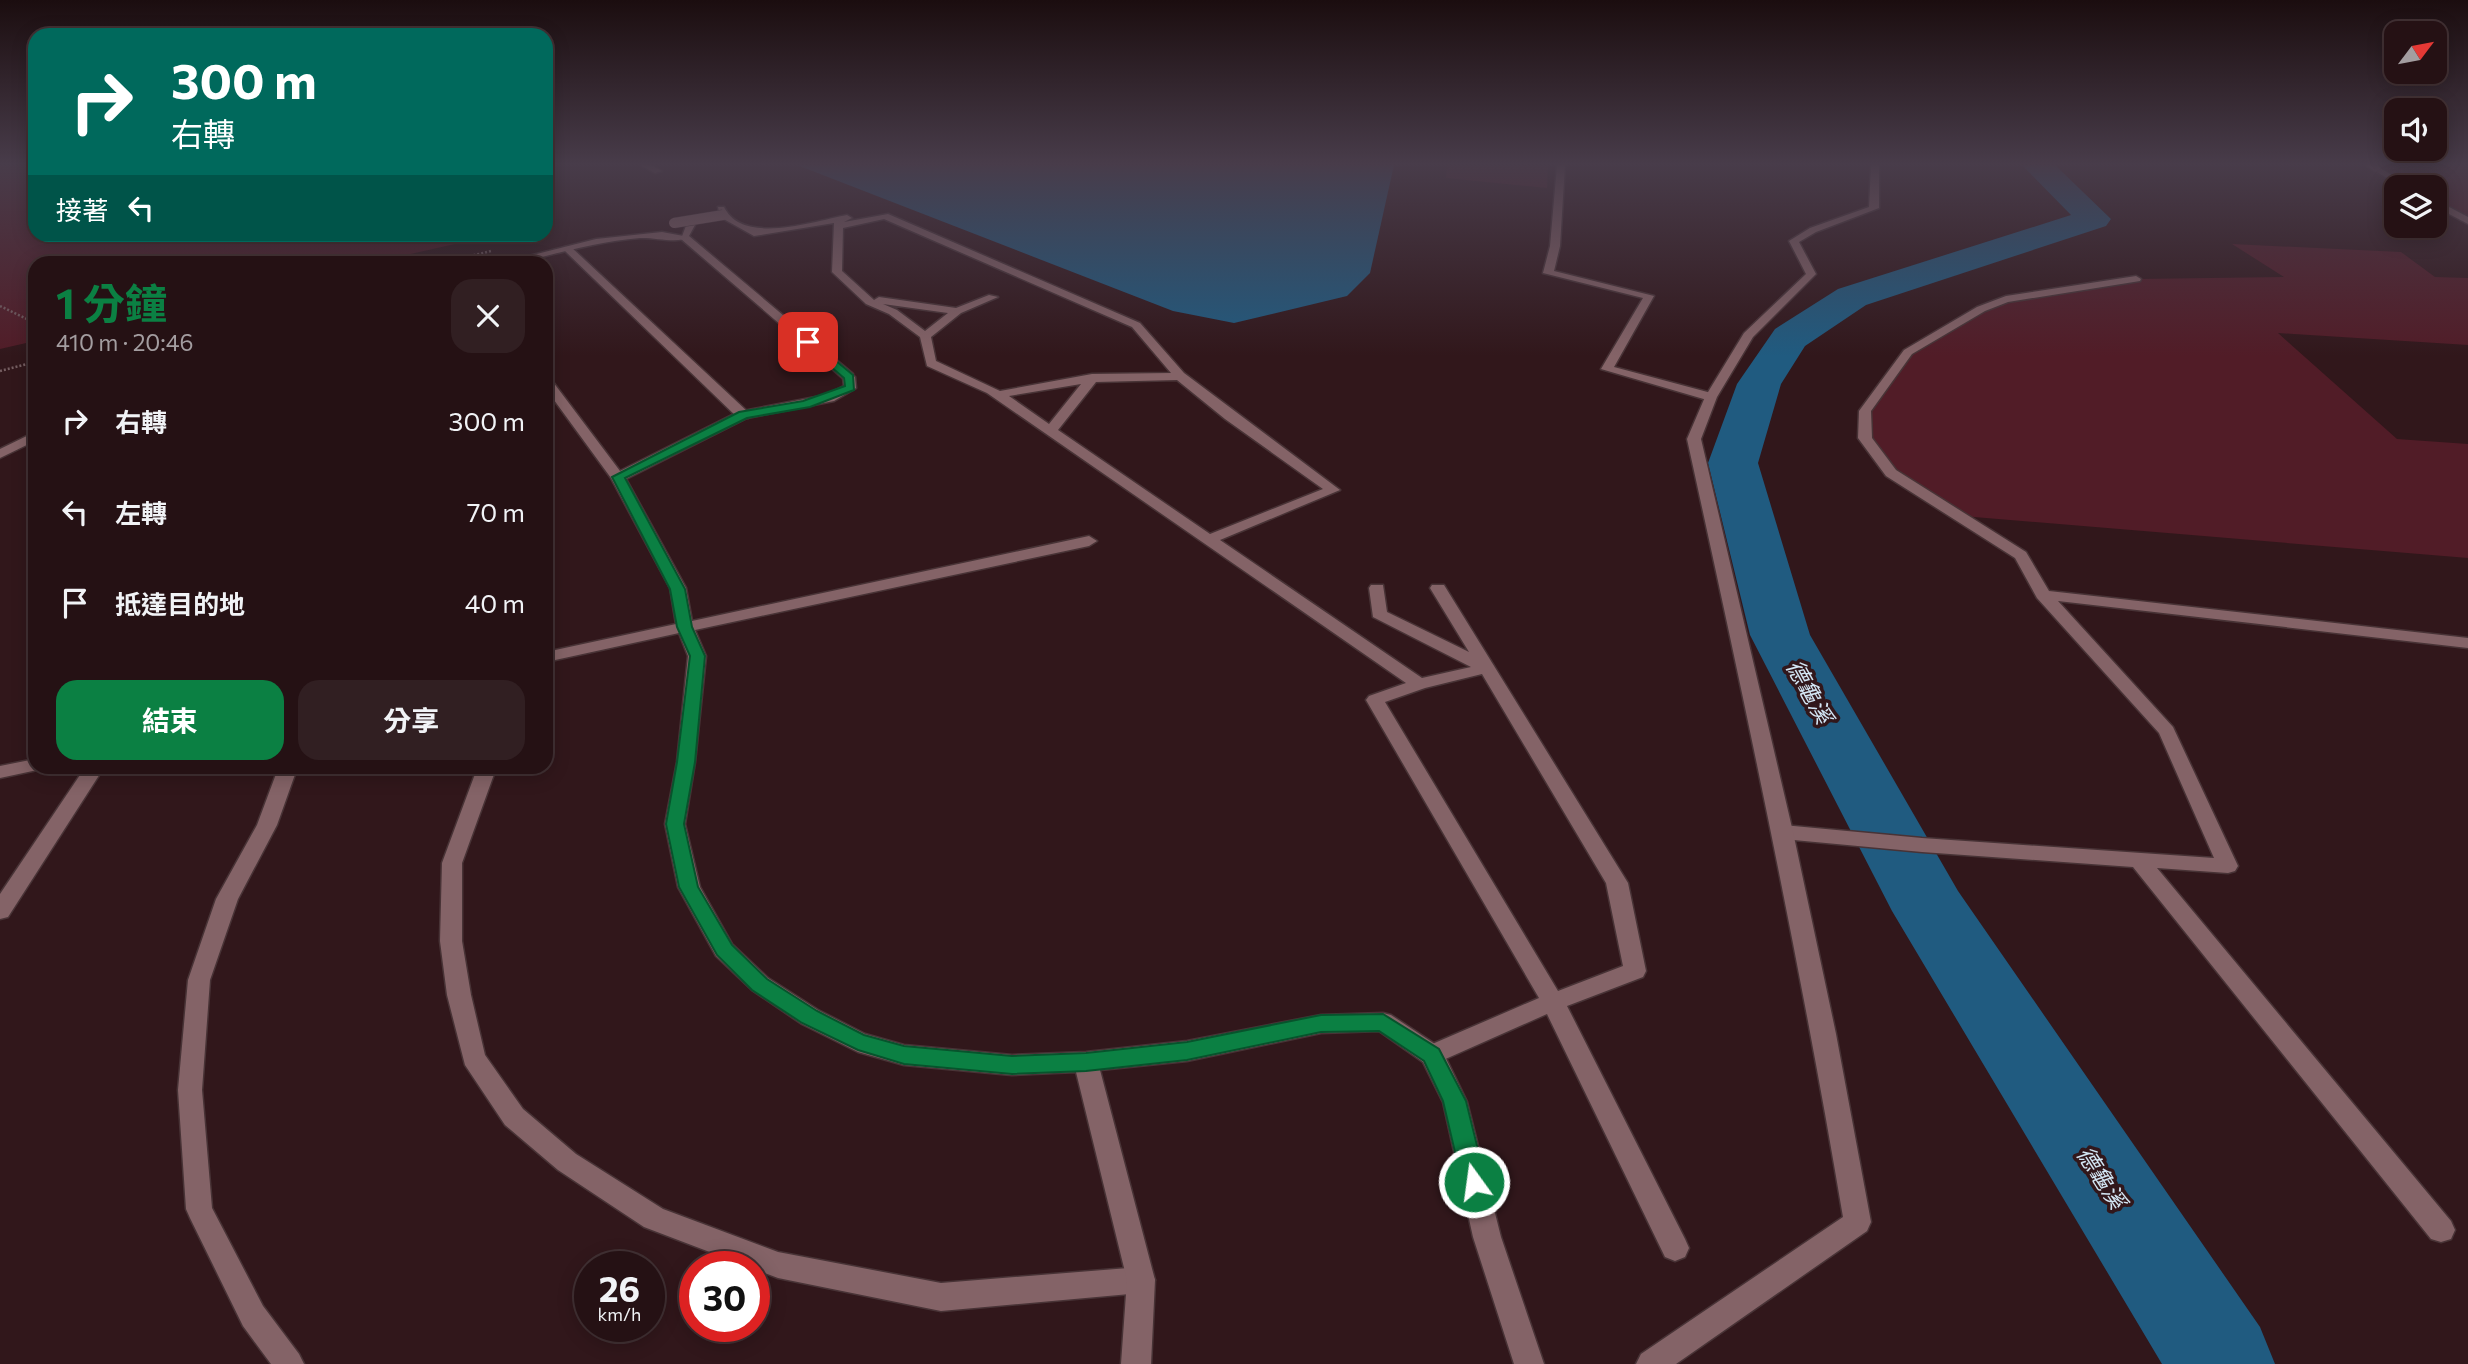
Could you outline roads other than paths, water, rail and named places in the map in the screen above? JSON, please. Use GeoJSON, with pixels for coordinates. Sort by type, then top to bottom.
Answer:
{"type":"FeatureCollection","features":[{"type":"Feature","properties":{"kind":"street"},"geometry":{"type":"LineString","coordinates":[[684,237],[688,229]]}},
{"type":"Feature","properties":{"kind":"street"},"geometry":{"type":"LineString","coordinates":[[747,229],[754,233],[801,229]]}},
{"type":"Feature","properties":{"kind":"street"},"geometry":{"type":"LineString","coordinates":[[838,229],[837,272],[865,298],[893,312],[925,336],[931,363],[996,395],[1419,684]]}},
{"type":"Feature","properties":{"kind":"street"},"geometry":{"type":"LineString","coordinates":[[914,229],[1136,325],[1180,376],[1230,416],[1333,490],[1207,540]]}},
{"type":"Feature","properties":{"kind":"street"},"geometry":{"type":"LineString","coordinates":[[1556,229],[1548,273],[1649,296],[1606,369],[1711,397]]}},
{"type":"Feature","properties":{"kind":"street"},"geometry":{"type":"LineString","coordinates":[[1651,1364],[1857,1222],[1785,832],[1694,439],[1711,397],[1748,335],[1811,274],[1794,241],[1817,229]]}},
{"type":"Feature","properties":{"kind":"street"},"geometry":{"type":"LineString","coordinates":[[537,256],[658,233],[684,237],[849,377],[850,388],[830,397],[744,415],[618,477]]}},
{"type":"Feature","properties":{"kind":"street"},"geometry":{"type":"LineString","coordinates":[[568,249],[744,415]]}},
{"type":"Feature","properties":{"kind":"street"},"geometry":{"type":"LineString","coordinates":[[1785,832],[1922,845],[2228,866],[2167,731],[2043,595],[2021,555],[1891,473],[1865,438],[1865,411],[1908,352],[1981,309],[2006,299],[2136,279]]}},
{"type":"Feature","properties":{"kind":"street"},"geometry":{"type":"LineString","coordinates":[[925,336],[957,312],[993,297]]}},
{"type":"Feature","properties":{"kind":"street"},"geometry":{"type":"LineString","coordinates":[[865,298],[957,312]]}},
{"type":"Feature","properties":{"kind":"street"},"geometry":{"type":"LineString","coordinates":[[996,395],[1092,378],[1180,376]]}},
{"type":"Feature","properties":{"kind":"street"},"geometry":{"type":"LineString","coordinates":[[1050,432],[1092,378]]}},
{"type":"Feature","properties":{"kind":"street"},"geometry":{"type":"LineString","coordinates":[[553,390],[618,477],[678,589],[685,627],[697,656],[686,762],[675,824],[689,887],[724,950],[760,984],[810,1017],[858,1042],[904,1055],[1012,1065],[1086,1062],[1187,1051],[1321,1024],[1383,1022],[1432,1055],[1455,1101],[1487,1237],[1529,1364]]}},
{"type":"Feature","properties":{"kind":"street"},"geometry":{"type":"LineString","coordinates":[[0,454],[28,440]]}},
{"type":"Feature","properties":{"kind":"street"},"geometry":{"type":"LineString","coordinates":[[553,655],[1089,541]]}},
{"type":"Feature","properties":{"kind":"street"},"geometry":{"type":"LineString","coordinates":[[1377,588],[1379,614],[1487,668]]}},
{"type":"Feature","properties":{"kind":"street"},"geometry":{"type":"LineString","coordinates":[[1432,1055],[1553,1002],[1635,971],[1617,883],[1438,588]]}},
{"type":"Feature","properties":{"kind":"street"},"geometry":{"type":"LineString","coordinates":[[2043,595],[2468,642]]}},
{"type":"Feature","properties":{"kind":"street"},"geometry":{"type":"LineString","coordinates":[[1487,668],[1419,684],[1375,700],[1553,1002],[1675,1248]]}},
{"type":"Feature","properties":{"kind":"street"},"geometry":{"type":"LineString","coordinates":[[0,772],[28,766]]}},
{"type":"Feature","properties":{"kind":"street"},"geometry":{"type":"LineString","coordinates":[[0,912],[91,774]]}},
{"type":"Feature","properties":{"kind":"street"},"geometry":{"type":"LineString","coordinates":[[286,774],[267,825],[227,899],[199,980],[190,1090],[200,1209],[253,1316],[289,1364]]}},
{"type":"Feature","properties":{"kind":"street"},"geometry":{"type":"LineString","coordinates":[[485,774],[452,863],[451,941],[459,995],[474,1058],[514,1117],[567,1162],[654,1217],[778,1265],[941,1297],[1141,1280]]}},
{"type":"Feature","properties":{"kind":"street"},"geometry":{"type":"LineString","coordinates":[[2138,859],[2441,1230]]}},
{"type":"Feature","properties":{"kind":"street"},"geometry":{"type":"LineString","coordinates":[[1086,1062],[1141,1280],[1136,1364]]}},
{"type":"Feature","properties":{"kind":"water"},"geometry":{"type":"Polygon","coordinates":[[[961,229],[1380,229],[1370,273],[1347,296],[1234,323],[1173,311],[961,229]]]}},
{"type":"Feature","properties":{"kind":"waterway","name":"德龜溪"},"geometry":{"type":"LineString","coordinates":[[2064,229],[1852,297],[1790,338],[1759,384],[1733,463],[1780,635],[1931,911],[2222,1364]]}}]}
